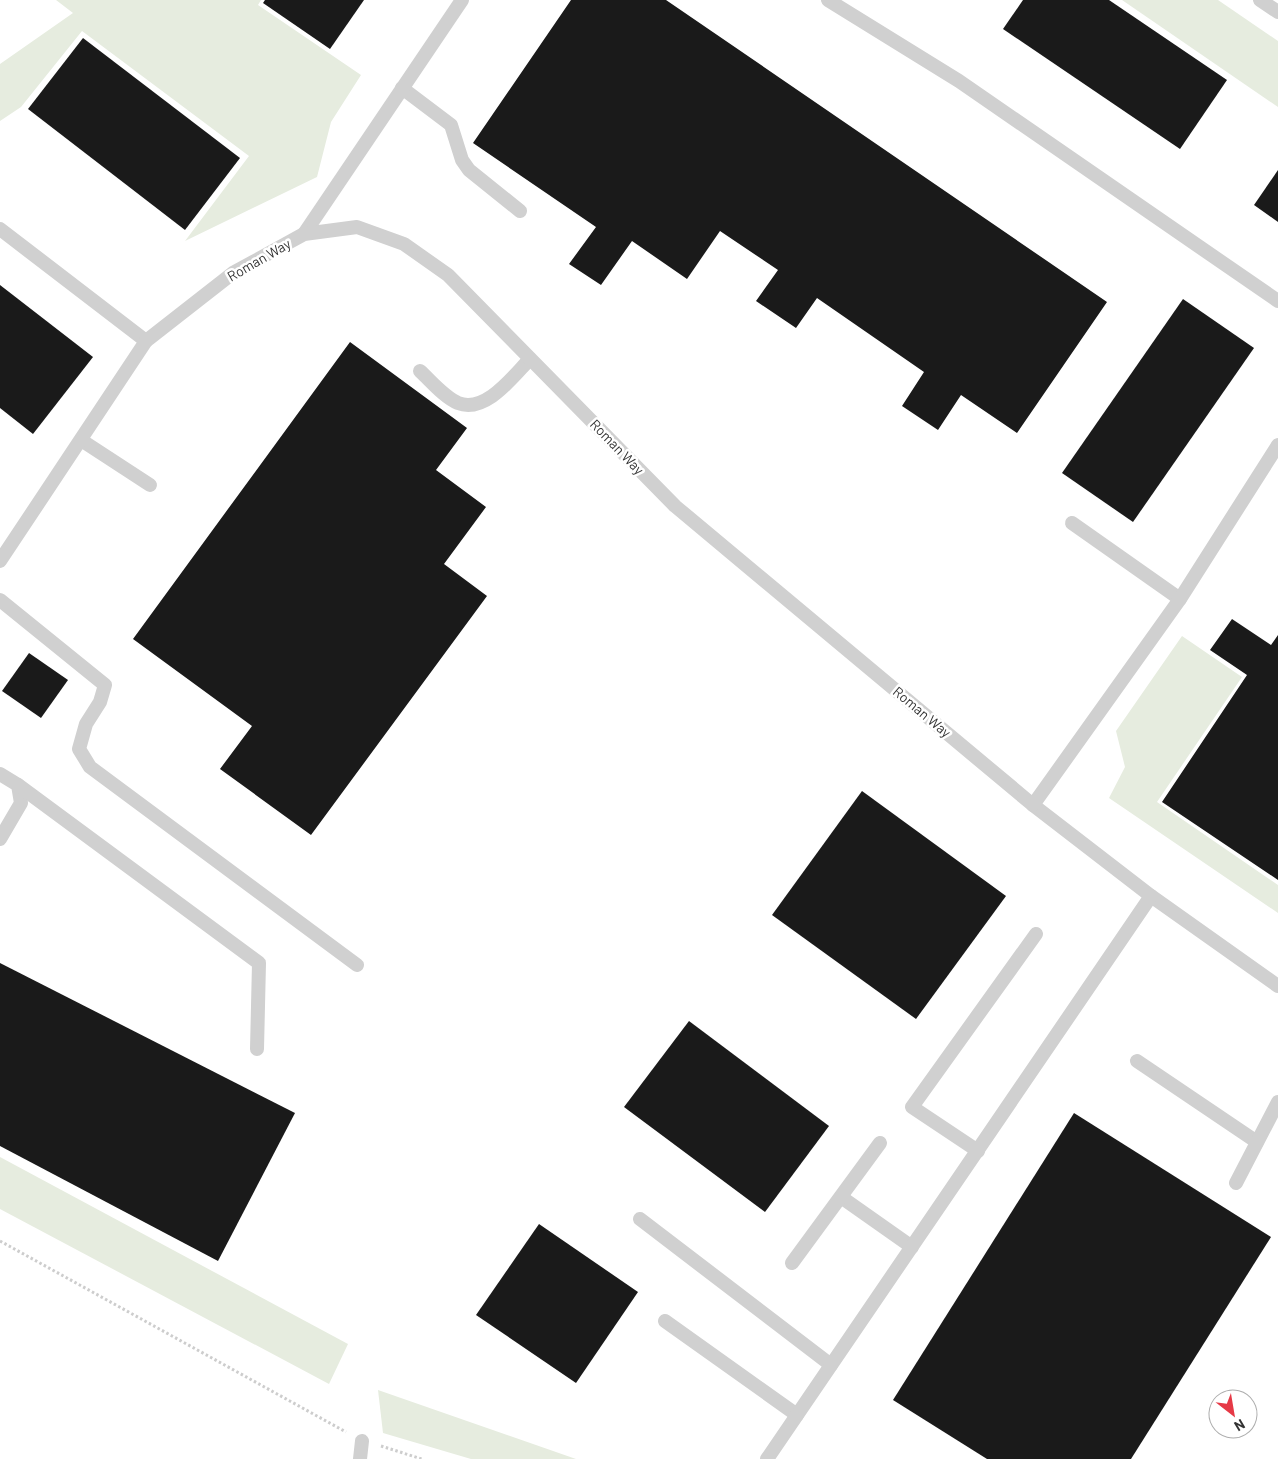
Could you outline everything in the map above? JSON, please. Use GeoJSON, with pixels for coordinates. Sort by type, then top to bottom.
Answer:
{"type":"FeatureCollection","features":[{"type":"Feature","properties":{"kind":"lane"},"geometry":{"type":"LineString","coordinates":[[304,234],[462,0]]}},
{"type":"Feature","properties":{"kind":"lane"},"geometry":{"type":"LineString","coordinates":[[828,0],[959,81],[1278,301]]}},
{"type":"Feature","properties":{"kind":"lane"},"geometry":{"type":"LineString","coordinates":[[1260,0],[1278,12]]}},
{"type":"Feature","properties":{"kind":"lane"},"geometry":{"type":"LineString","coordinates":[[402,88],[451,125],[462,160],[469,170],[520,211]]}},
{"type":"Feature","properties":{"kind":"lane","name":"Roman Way"},"geometry":{"type":"LineString","coordinates":[[0,562],[146,341],[233,273],[304,234],[357,227],[404,244],[448,275],[675,506],[1033,805],[1151,896],[1278,986]]}},
{"type":"Feature","properties":{"kind":"lane"},"geometry":{"type":"LineString","coordinates":[[0,229],[146,341]]}},
{"type":"Feature","properties":{"kind":"lane"},"geometry":{"type":"LineString","coordinates":[[420,371],[453,400],[465,405],[475,404],[497,392],[530,359]]}},
{"type":"Feature","properties":{"kind":"lane"},"geometry":{"type":"LineString","coordinates":[[81,440],[150,485]]}},
{"type":"Feature","properties":{"kind":"lane"},"geometry":{"type":"LineString","coordinates":[[1033,805],[1180,599],[1278,445]]}},
{"type":"Feature","properties":{"kind":"lane"},"geometry":{"type":"LineString","coordinates":[[1072,523],[1180,599]]}},
{"type":"Feature","properties":{"kind":"lane"},"geometry":{"type":"LineString","coordinates":[[0,600],[105,685],[100,702],[86,724],[79,749],[90,767],[357,965]]}},
{"type":"Feature","properties":{"kind":"lane"},"geometry":{"type":"LineString","coordinates":[[0,774],[18,785],[259,962],[257,1049]]}},
{"type":"Feature","properties":{"kind":"lane"},"geometry":{"type":"LineString","coordinates":[[0,838],[21,803],[18,785]]}},
{"type":"Feature","properties":{"kind":"lane"},"geometry":{"type":"LineString","coordinates":[[767,1459],[1151,896]]}},
{"type":"Feature","properties":{"kind":"lane"},"geometry":{"type":"LineString","coordinates":[[978,1151],[912,1107],[1036,934]]}},
{"type":"Feature","properties":{"kind":"lane"},"geometry":{"type":"LineString","coordinates":[[1137,1060],[1257,1142]]}},
{"type":"Feature","properties":{"kind":"lane"},"geometry":{"type":"LineString","coordinates":[[1236,1183],[1278,1102]]}},
{"type":"Feature","properties":{"kind":"lane"},"geometry":{"type":"LineString","coordinates":[[792,1263],[880,1143]]}},
{"type":"Feature","properties":{"kind":"lane"},"geometry":{"type":"LineString","coordinates":[[841,1196],[912,1247]]}},
{"type":"Feature","properties":{"kind":"lane"},"geometry":{"type":"LineString","coordinates":[[640,1219],[831,1366]]}},
{"type":"Feature","properties":{"kind":"lane"},"geometry":{"type":"LineString","coordinates":[[665,1321],[797,1415]]}},
{"type":"Feature","properties":{"kind":"lane"},"geometry":{"type":"LineString","coordinates":[[360,1459],[362,1441]]}},
{"type":"Feature","properties":{"kind":"path"},"geometry":{"type":"LineString","coordinates":[[0,1242],[362,1441],[422,1459]]}},
{"type":"Feature","properties":{"kind":"shaded area"},"geometry":{"type":"Polygon","coordinates":[[[56,0],[261,0],[258,5],[361,75],[331,122],[317,177],[185,241],[249,156],[82,31],[21,107],[0,121],[0,64],[73,13],[56,0]]]}},
{"type":"Feature","properties":{"kind":"shaded area"},"geometry":{"type":"Polygon","coordinates":[[[1122,0],[1218,0],[1278,41],[1278,107],[1122,0]]]}},
{"type":"Feature","properties":{"kind":"shaded area"},"geometry":{"type":"Polygon","coordinates":[[[1182,636],[1242,677],[1157,802],[1278,885],[1278,913],[1109,798],[1125,767],[1116,731],[1182,636]]]}},
{"type":"Feature","properties":{"kind":"shaded area"},"geometry":{"type":"Polygon","coordinates":[[[0,1157],[348,1344],[329,1384],[0,1209],[0,1157]]]}},
{"type":"Feature","properties":{"kind":"shaded area"},"geometry":{"type":"Polygon","coordinates":[[[378,1390],[576,1459],[471,1459],[383,1433],[378,1390]]]}},
{"type":"Feature","properties":{"kind":"building"},"geometry":{"type":"Polygon","coordinates":[[[265,0],[364,0],[330,49],[263,3],[265,0]]]}},
{"type":"Feature","properties":{"kind":"building"},"geometry":{"type":"Polygon","coordinates":[[[571,0],[666,0],[1107,302],[1017,433],[961,395],[938,430],[902,406],[924,372],[817,298],[796,328],[756,301],[778,270],[720,231],[687,279],[632,241],[601,285],[569,264],[596,227],[473,143],[571,0]]]}},
{"type":"Feature","properties":{"kind":"building"},"geometry":{"type":"Polygon","coordinates":[[[1023,0],[1109,0],[1227,80],[1180,149],[1003,29],[1023,0]]]}},
{"type":"Feature","properties":{"kind":"building"},"geometry":{"type":"Polygon","coordinates":[[[83,38],[240,158],[185,230],[28,109],[83,38]]]}},
{"type":"Feature","properties":{"kind":"building"},"geometry":{"type":"Polygon","coordinates":[[[1278,170],[1278,222],[1254,205],[1278,170]]]}},
{"type":"Feature","properties":{"kind":"building"},"geometry":{"type":"Polygon","coordinates":[[[0,285],[93,357],[33,434],[0,408],[0,285]]]}},
{"type":"Feature","properties":{"kind":"building"},"geometry":{"type":"Polygon","coordinates":[[[1183,299],[1254,348],[1133,522],[1062,473],[1183,299]]]}},
{"type":"Feature","properties":{"kind":"building"},"geometry":{"type":"Polygon","coordinates":[[[350,342],[467,428],[436,470],[486,507],[444,564],[487,596],[311,835],[220,769],[252,726],[133,639],[350,342]]]}},
{"type":"Feature","properties":{"kind":"building"},"geometry":{"type":"Polygon","coordinates":[[[1232,619],[1271,645],[1278,635],[1278,880],[1162,802],[1247,675],[1210,650],[1232,619]]]}},
{"type":"Feature","properties":{"kind":"building"},"geometry":{"type":"Polygon","coordinates":[[[29,653],[68,680],[41,718],[2,691],[29,653]]]}},
{"type":"Feature","properties":{"kind":"building"},"geometry":{"type":"Polygon","coordinates":[[[862,791],[1006,896],[916,1019],[772,915],[862,791]]]}},
{"type":"Feature","properties":{"kind":"building"},"geometry":{"type":"Polygon","coordinates":[[[0,963],[295,1113],[218,1261],[0,1146],[0,963]]]}},
{"type":"Feature","properties":{"kind":"building"},"geometry":{"type":"Polygon","coordinates":[[[689,1021],[829,1126],[765,1212],[624,1107],[689,1021]]]}},
{"type":"Feature","properties":{"kind":"building"},"geometry":{"type":"Polygon","coordinates":[[[1074,1113],[1271,1237],[1131,1459],[987,1459],[893,1400],[1074,1113]]]}},
{"type":"Feature","properties":{"kind":"building"},"geometry":{"type":"Polygon","coordinates":[[[539,1224],[638,1292],[576,1383],[476,1315],[539,1224]]]}}]}
